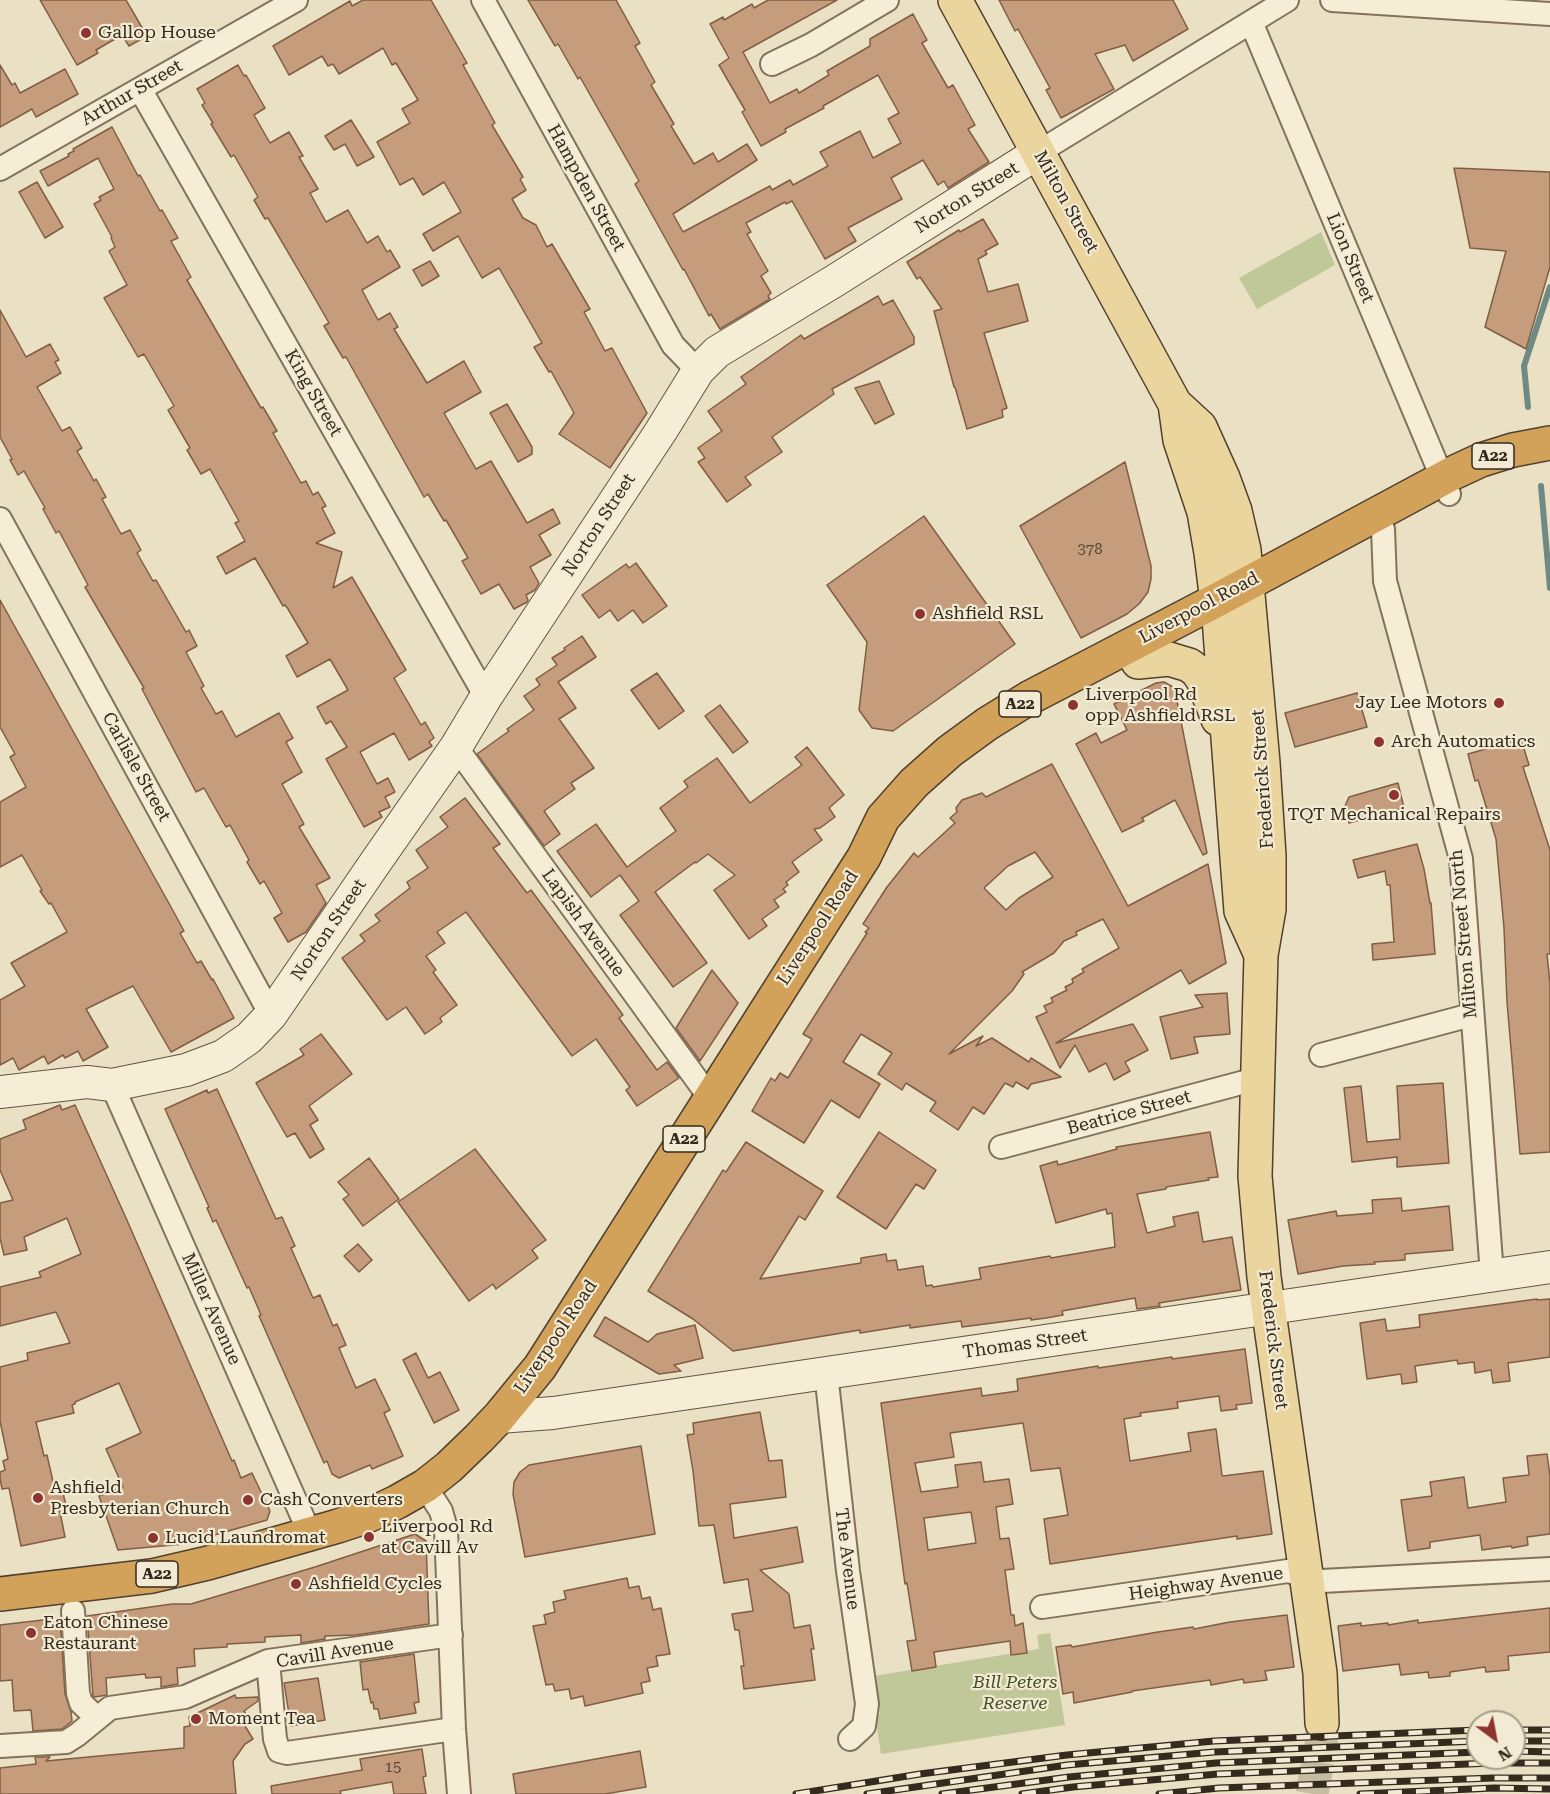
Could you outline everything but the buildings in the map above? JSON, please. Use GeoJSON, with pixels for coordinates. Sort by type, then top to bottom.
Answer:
{"type":"FeatureCollection","features":[{"type":"Feature","properties":{"kind":"highway","name":"Liverpool Road"},"geometry":{"type":"LineString","coordinates":[[0,1594],[152,1575],[208,1563],[365,1517],[425,1486],[499,1417],[540,1367],[864,857],[884,818],[914,783],[950,751],[987,724],[1029,698],[1383,529],[1481,460],[1513,450],[1550,443]]}},
{"type":"Feature","properties":{"kind":"highway","name":"Liverpool Road"},"geometry":{"type":"LineString","coordinates":[[864,857],[936,783],[965,759],[1058,703],[1138,662],[1233,601],[1445,486],[1550,466]]}},
{"type":"Feature","properties":{"kind":"main road","name":"Milton Street"},"geometry":{"type":"LineString","coordinates":[[955,0],[1175,404],[1180,440],[1204,512],[1211,553],[1233,601]]}},
{"type":"Feature","properties":{"kind":"main road","name":"Norton Street"},"geometry":{"type":"LineString","coordinates":[[0,1092],[87,1082],[112,1085],[186,1070],[224,1056],[249,1038],[271,1015],[456,747],[698,370],[717,352],[1039,152]]}},
{"type":"Feature","properties":{"kind":"main road","name":"Frederick Street"},"geometry":{"type":"LineString","coordinates":[[1233,601],[1228,746],[1241,911],[1261,955]]}},
{"type":"Feature","properties":{"kind":"main road","name":"Frederick Street"},"geometry":{"type":"LineString","coordinates":[[1233,601],[1263,763],[1269,856],[1269,909],[1261,955],[1255,1176],[1269,1309],[1320,1673],[1322,1723]]}},
{"type":"Feature","properties":{"kind":"main road"},"geometry":{"type":"LineString","coordinates":[[1138,662],[1168,659],[1189,665],[1197,671],[1203,680],[1228,746]]}},
{"type":"Feature","properties":{"kind":"main road","name":"Thomas Street"},"geometry":{"type":"LineString","coordinates":[[499,1417],[554,1413],[1550,1268]]}},
{"type":"Feature","properties":{"kind":"street","name":"Arthur Street"},"geometry":{"type":"LineString","coordinates":[[0,169],[296,0]]}},
{"type":"Feature","properties":{"kind":"street","name":"Hampden Street"},"geometry":{"type":"LineString","coordinates":[[483,0],[673,345],[698,370]]}},
{"type":"Feature","properties":{"kind":"street"},"geometry":{"type":"LineString","coordinates":[[772,64],[811,45],[887,0]]}},
{"type":"Feature","properties":{"kind":"street","name":"Norton Street"},"geometry":{"type":"LineString","coordinates":[[1039,152],[1287,0]]}},
{"type":"Feature","properties":{"kind":"street"},"geometry":{"type":"LineString","coordinates":[[1332,0],[1550,14]]}},
{"type":"Feature","properties":{"kind":"street","name":"Lion Street"},"geometry":{"type":"LineString","coordinates":[[1251,22],[1445,486]]}},
{"type":"Feature","properties":{"kind":"street","name":"King Street"},"geometry":{"type":"LineString","coordinates":[[140,89],[486,697]]}},
{"type":"Feature","properties":{"kind":"street","name":"Carlisle Street"},"geometry":{"type":"LineString","coordinates":[[0,519],[271,1015]]}},
{"type":"Feature","properties":{"kind":"street","name":"Milton Street North"},"geometry":{"type":"LineString","coordinates":[[1383,529],[1385,581],[1461,859],[1492,1275]]}},
{"type":"Feature","properties":{"kind":"street","name":"Lapish Avenue"},"geometry":{"type":"LineString","coordinates":[[456,747],[710,1098]]}},
{"type":"Feature","properties":{"kind":"street"},"geometry":{"type":"LineString","coordinates":[[1321,1055],[1472,1015]]}},
{"type":"Feature","properties":{"kind":"street","name":"Beatrice Street"},"geometry":{"type":"LineString","coordinates":[[1001,1147],[1256,1079]]}},
{"type":"Feature","properties":{"kind":"street","name":"Miller Avenue"},"geometry":{"type":"LineString","coordinates":[[112,1085],[310,1534]]}},
{"type":"Feature","properties":{"kind":"street","name":"The Avenue"},"geometry":{"type":"LineString","coordinates":[[826,1372],[848,1571],[867,1704],[864,1726],[850,1738]]}},
{"type":"Feature","properties":{"kind":"street"},"geometry":{"type":"LineString","coordinates":[[425,1486],[441,1511],[446,1529],[454,1729],[459,1794]]}},
{"type":"Feature","properties":{"kind":"street","name":"Heighway Avenue"},"geometry":{"type":"LineString","coordinates":[[1042,1607],[1288,1571],[1326,1581],[1550,1569]]}},
{"type":"Feature","properties":{"kind":"street"},"geometry":{"type":"LineString","coordinates":[[73,1611],[78,1693],[81,1703],[97,1718]]}},
{"type":"Feature","properties":{"kind":"street","name":"Cavill Avenue"},"geometry":{"type":"LineString","coordinates":[[451,1635],[268,1661],[275,1739],[279,1751],[287,1753],[454,1729]]}},
{"type":"Feature","properties":{"kind":"street"},"geometry":{"type":"LineString","coordinates":[[0,1746],[66,1742],[110,1708],[184,1697],[268,1661]]}},
{"type":"Feature","properties":{"kind":"green space"},"geometry":{"type":"Polygon","coordinates":[[[1321,232],[1335,265],[1257,309],[1239,278],[1321,232]]]}},
{"type":"Feature","properties":{"kind":"green space","name":"Bill Peters Reserve"},"geometry":{"type":"Polygon","coordinates":[[[1050,1633],[1065,1725],[881,1754],[875,1716],[880,1714],[874,1676],[1039,1649],[1037,1635],[1050,1633]]]}},
{"type":"Feature","properties":{"kind":"waterway"},"geometry":{"type":"LineString","coordinates":[[1528,407],[1524,366],[1550,287]]}},
{"type":"Feature","properties":{"kind":"waterway"},"geometry":{"type":"LineString","coordinates":[[1541,486],[1550,588]]}},
{"type":"Feature","properties":{"kind":"tunnel"},"geometry":{"type":"LineString","coordinates":[[1312,1794],[1321,1745],[1322,1723]]}},
{"type":"Feature","properties":{"kind":"railway"},"geometry":{"type":"LineString","coordinates":[[796,1794],[920,1774],[1067,1755],[1214,1741],[1466,1730]]}},
{"type":"Feature","properties":{"kind":"railway"},"geometry":{"type":"LineString","coordinates":[[1526,1730],[1550,1730]]}},
{"type":"Feature","properties":{"kind":"railway"},"geometry":{"type":"LineString","coordinates":[[1526,1741],[1550,1741]]}},
{"type":"Feature","properties":{"kind":"railway"},"geometry":{"type":"LineString","coordinates":[[867,1794],[1067,1765],[1214,1752],[1466,1742]]}},
{"type":"Feature","properties":{"kind":"railway"},"geometry":{"type":"LineString","coordinates":[[1526,1751],[1550,1752]]}},
{"type":"Feature","properties":{"kind":"railway"},"geometry":{"type":"LineString","coordinates":[[942,1794],[1069,1777],[1216,1763],[1466,1753]]}},
{"type":"Feature","properties":{"kind":"railway"},"geometry":{"type":"LineString","coordinates":[[1022,1794],[1218,1774],[1493,1763],[1550,1763]]}},
{"type":"Feature","properties":{"kind":"railway"},"geometry":{"type":"LineString","coordinates":[[1159,1794],[1219,1788],[1550,1778]]}},
{"type":"Feature","properties":{"kind":"railway"},"geometry":{"type":"LineString","coordinates":[[1360,1794],[1494,1788],[1550,1789]]}},
{"type":"Feature","properties":{"kind":"place","name":"Gallop House"},"geometry":{"type":"Point","coordinates":[86,33]}},
{"type":"Feature","properties":{"kind":"place","name":"Ashfield RSL"},"geometry":{"type":"Point","coordinates":[920,614]}},
{"type":"Feature","properties":{"kind":"place","name":"Jay Lee Motors"},"geometry":{"type":"Point","coordinates":[1499,703]}},
{"type":"Feature","properties":{"kind":"place","name":"Liverpool Rd opp Ashfield RSL"},"geometry":{"type":"Point","coordinates":[1073,705]}},
{"type":"Feature","properties":{"kind":"place","name":"Arch Automatics"},"geometry":{"type":"Point","coordinates":[1379,742]}},
{"type":"Feature","properties":{"kind":"place","name":"TQT Mechanical Repairs"},"geometry":{"type":"Point","coordinates":[1394,795]}},
{"type":"Feature","properties":{"kind":"place","name":"Ashfield Presbyterian Church"},"geometry":{"type":"Point","coordinates":[38,1498]}},
{"type":"Feature","properties":{"kind":"place","name":"Cash Converters"},"geometry":{"type":"Point","coordinates":[248,1500]}},
{"type":"Feature","properties":{"kind":"place","name":"Liverpool Rd at Cavill Av"},"geometry":{"type":"Point","coordinates":[369,1537]}},
{"type":"Feature","properties":{"kind":"place","name":"Lucid Laundromat"},"geometry":{"type":"Point","coordinates":[153,1538]}},
{"type":"Feature","properties":{"kind":"place","name":"Ashfield Cycles"},"geometry":{"type":"Point","coordinates":[296,1584]}},
{"type":"Feature","properties":{"kind":"place","name":"Eaton Chinese Restaurant"},"geometry":{"type":"Point","coordinates":[31,1633]}},
{"type":"Feature","properties":{"kind":"place","name":"Moment Tea"},"geometry":{"type":"Point","coordinates":[196,1719]}}]}
